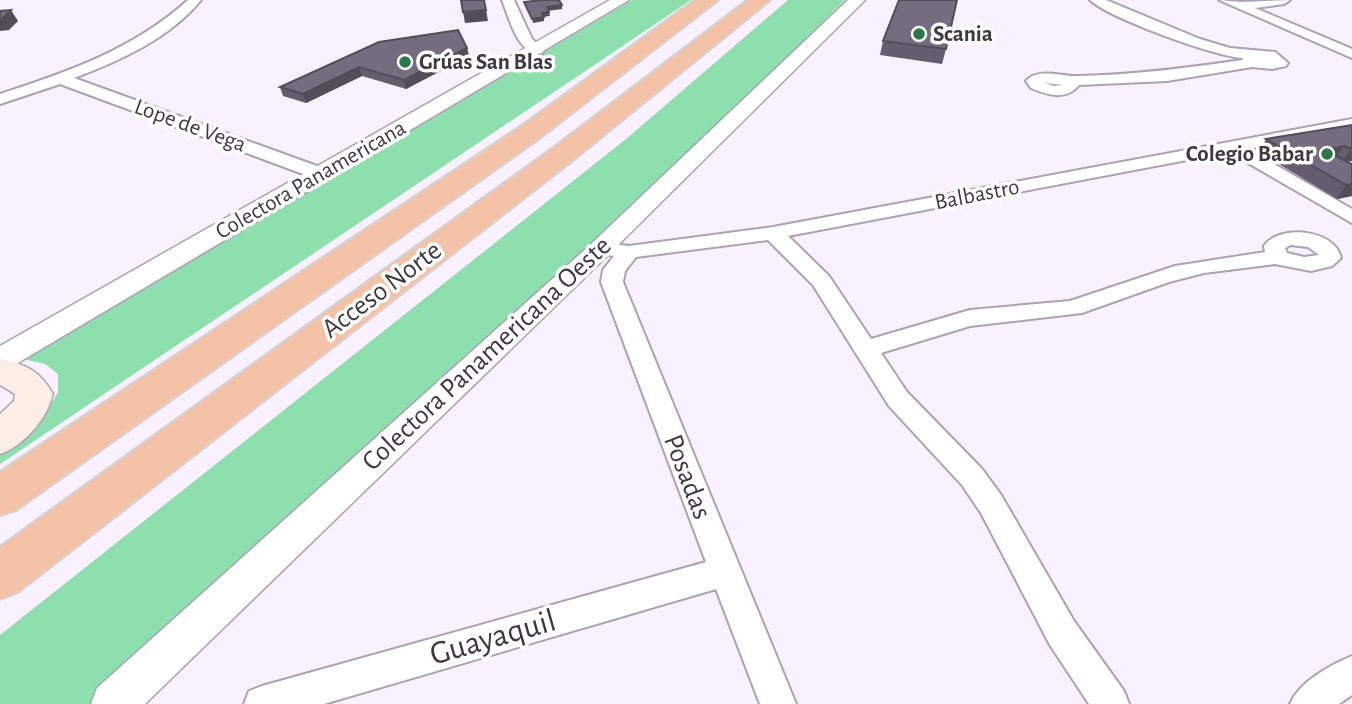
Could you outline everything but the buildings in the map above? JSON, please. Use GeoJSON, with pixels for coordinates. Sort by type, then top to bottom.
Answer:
{"type":"FeatureCollection","features":[{"type":"Feature","properties":{"kind":"highway","name":"Acceso Norte"},"geometry":{"type":"LineString","coordinates":[[0,496],[532,131],[708,0]]}},
{"type":"Feature","properties":{"kind":"highway","name":"Acceso Norte"},"geometry":{"type":"LineString","coordinates":[[0,576],[552,162],[760,0]]}},
{"type":"Feature","properties":{"kind":"main road"},"geometry":{"type":"LineString","coordinates":[[0,372],[22,378],[28,382],[34,394],[31,407],[0,439]]}},
{"type":"Feature","properties":{"kind":"street"},"geometry":{"type":"LineString","coordinates":[[0,99],[59,78],[149,37],[175,19],[195,0]]}},
{"type":"Feature","properties":{"kind":"street"},"geometry":{"type":"LineString","coordinates":[[508,0],[526,41],[537,50]]}},
{"type":"Feature","properties":{"kind":"street","name":"Colectora Panamericana"},"geometry":{"type":"LineString","coordinates":[[0,359],[621,0]]}},
{"type":"Feature","properties":{"kind":"street","name":"Colectora Panamericana Oeste"},"geometry":{"type":"LineString","coordinates":[[113,704],[600,248],[857,0]]}},
{"type":"Feature","properties":{"kind":"street"},"geometry":{"type":"LineString","coordinates":[[1096,0],[1164,30],[1233,53],[1252,63]]}},
{"type":"Feature","properties":{"kind":"street"},"geometry":{"type":"LineString","coordinates":[[1225,0],[1352,54]]}},
{"type":"Feature","properties":{"kind":"street"},"geometry":{"type":"LineString","coordinates":[[1241,6],[1284,0]]}},
{"type":"Feature","properties":{"kind":"street"},"geometry":{"type":"LineString","coordinates":[[1075,81],[1167,76],[1252,63],[1281,63],[1259,53],[1233,53]]}},
{"type":"Feature","properties":{"kind":"street","name":"Lope de Vega"},"geometry":{"type":"LineString","coordinates":[[59,78],[321,174]]}},
{"type":"Feature","properties":{"kind":"street","name":"Balbastro"},"geometry":{"type":"LineString","coordinates":[[600,248],[629,253],[773,233],[1352,124]]}},
{"type":"Feature","properties":{"kind":"street"},"geometry":{"type":"LineString","coordinates":[[1233,147],[1352,218]]}},
{"type":"Feature","properties":{"kind":"street"},"geometry":{"type":"LineString","coordinates":[[773,233],[821,281],[898,400],[972,477],[991,504],[1055,621],[1108,702]]}},
{"type":"Feature","properties":{"kind":"street","name":"Posadas"},"geometry":{"type":"LineString","coordinates":[[629,253],[614,270],[612,282],[778,704]]}},
{"type":"Feature","properties":{"kind":"street"},"geometry":{"type":"LineString","coordinates":[[866,349],[969,319],[1069,308],[1128,292],[1161,277],[1191,269],[1277,257]]}},
{"type":"Feature","properties":{"kind":"street","name":"Guayaquil"},"geometry":{"type":"LineString","coordinates":[[262,704],[724,572]]}},
{"type":"Feature","properties":{"kind":"street"},"geometry":{"type":"LineString","coordinates":[[1308,704],[1352,674]]}},
{"type":"Feature","properties":{"kind":"green space"},"geometry":{"type":"Polygon","coordinates":[[[632,0],[691,0],[0,464],[0,452],[48,410],[58,392],[58,374],[45,364],[23,359],[632,0]]]}},
{"type":"Feature","properties":{"kind":"green space"},"geometry":{"type":"Polygon","coordinates":[[[788,0],[845,0],[547,293],[99,704],[0,704],[0,635],[626,139],[788,0]]]}},
{"type":"Feature","properties":{"kind":"place","name":"Scania"},"geometry":{"type":"Point","coordinates":[919,34]}},
{"type":"Feature","properties":{"kind":"place","name":"Grúas San Blas"},"geometry":{"type":"Point","coordinates":[405,62]}},
{"type":"Feature","properties":{"kind":"place","name":"Colegio Babar"},"geometry":{"type":"Point","coordinates":[1327,154]}}]}
